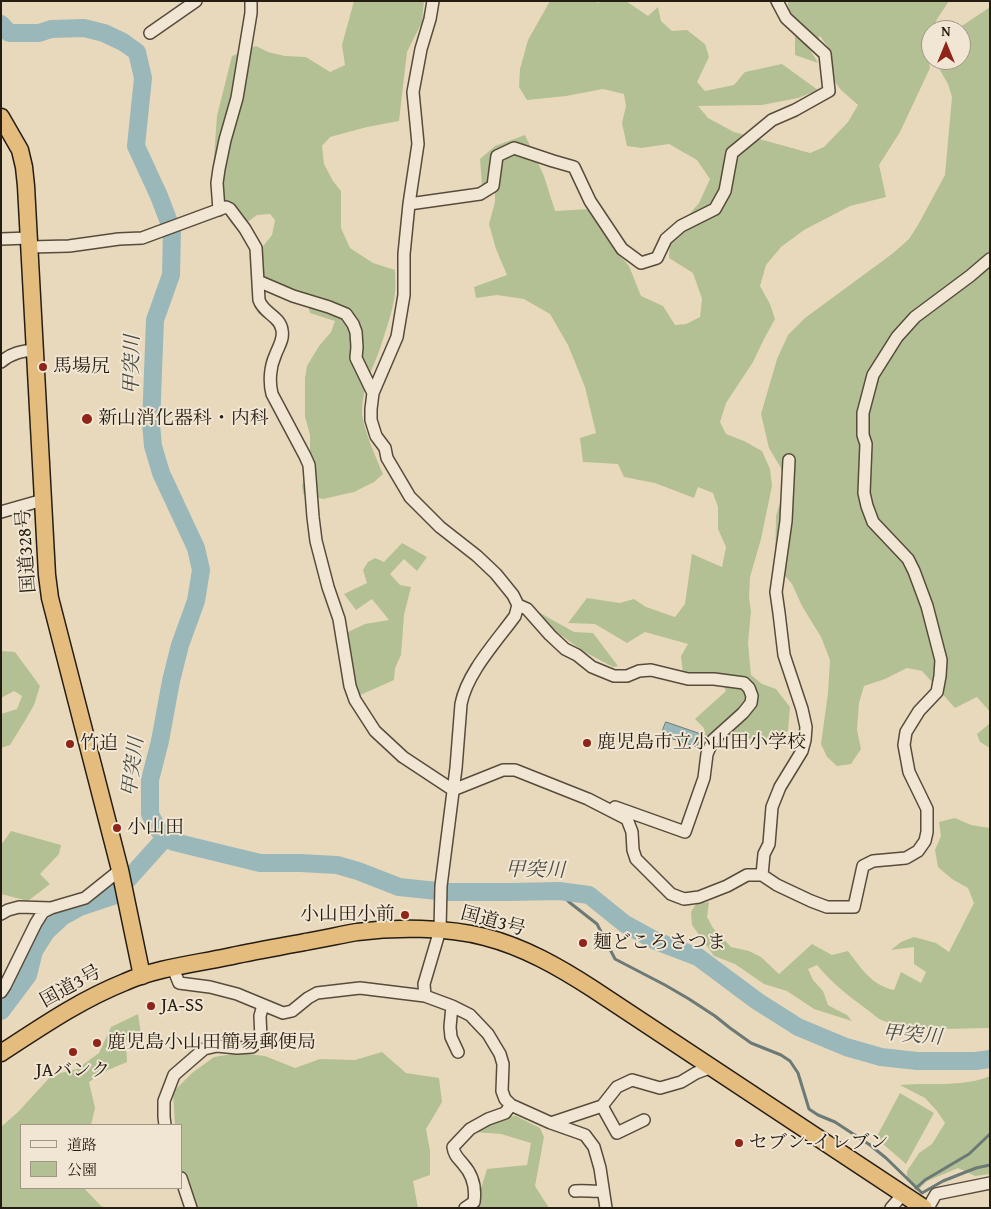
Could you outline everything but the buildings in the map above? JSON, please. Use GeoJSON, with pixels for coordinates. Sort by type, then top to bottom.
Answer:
{"type":"FeatureCollection","features":[{"type":"Feature","properties":{"kind":"highway","name":"国道328号"},"geometry":{"type":"LineString","coordinates":[[1,117],[20,150],[26,186],[47,575],[50,598],[120,873],[142,976]]}},
{"type":"Feature","properties":{"kind":"highway","name":"国道3号"},"geometry":{"type":"LineString","coordinates":[[1,1053],[72,1007],[118,984],[142,976],[244,953],[358,932],[395,929],[461,932],[516,947],[561,969],[926,1208]]}},
{"type":"Feature","properties":{"kind":"street"},"geometry":{"type":"LineString","coordinates":[[150,33],[196,1]]}},
{"type":"Feature","properties":{"kind":"street"},"geometry":{"type":"LineString","coordinates":[[219,210],[217,182],[225,140],[237,98],[251,13],[251,1]]}},
{"type":"Feature","properties":{"kind":"street"},"geometry":{"type":"LineString","coordinates":[[432,1],[430,18],[412,92],[418,144],[408,204],[404,254],[404,295],[397,337],[373,394],[371,409],[376,436],[385,448],[387,458],[410,497],[440,527],[496,574],[518,605],[527,608],[565,649],[577,655],[592,667],[614,676],[627,676],[639,671],[651,670],[688,679],[714,679],[744,683],[749,688],[752,696],[751,703],[743,713],[713,740],[707,754],[704,778],[685,832],[597,800],[588,799]]}},
{"type":"Feature","properties":{"kind":"street"},"geometry":{"type":"LineString","coordinates":[[408,204],[480,194],[493,186],[497,156],[514,148],[574,167],[590,201],[622,249],[641,263],[657,258],[666,239],[681,226],[715,209],[725,191],[732,153],[772,120],[795,110],[829,91],[825,54],[786,18],[777,1]]}},
{"type":"Feature","properties":{"kind":"street"},"geometry":{"type":"LineString","coordinates":[[1,239],[69,246],[119,239],[142,238],[226,207],[230,209],[256,248],[261,306],[280,322],[282,329],[282,340],[272,363],[271,389],[309,465],[316,541],[328,587],[339,619],[350,686],[355,700],[375,731],[403,758],[454,790]]}},
{"type":"Feature","properties":{"kind":"street"},"geometry":{"type":"LineString","coordinates":[[454,790],[503,770],[515,770],[588,799],[627,819],[632,832],[633,850],[636,859],[671,894],[684,899],[727,886],[747,875],[762,875],[777,885],[827,907],[854,908],[863,866],[873,861],[906,858],[918,851],[925,842],[927,809],[909,772],[904,745],[906,732],[919,711],[937,692],[941,660],[927,606],[914,571],[908,559],[873,522],[867,506],[864,493],[866,444],[863,435],[863,413],[873,375],[897,337],[915,317],[990,259]]}},
{"type":"Feature","properties":{"kind":"street"},"geometry":{"type":"LineString","coordinates":[[258,281],[293,296],[346,314],[356,332],[356,358],[373,394]]}},
{"type":"Feature","properties":{"kind":"street"},"geometry":{"type":"LineString","coordinates":[[1,362],[15,353],[35,350]]}},
{"type":"Feature","properties":{"kind":"street"},"geometry":{"type":"LineString","coordinates":[[762,875],[764,854],[769,844],[772,807],[780,787],[802,751],[806,726],[784,655],[776,592],[786,522],[789,460]]}},
{"type":"Feature","properties":{"kind":"street"},"geometry":{"type":"LineString","coordinates":[[1,512],[43,500]]}},
{"type":"Feature","properties":{"kind":"street"},"geometry":{"type":"LineString","coordinates":[[424,996],[424,984],[440,930],[441,886],[454,790],[462,696],[472,675],[515,616],[518,605]]}},
{"type":"Feature","properties":{"kind":"street"},"geometry":{"type":"LineString","coordinates":[[1,992],[43,912],[86,898],[120,873]]}},
{"type":"Feature","properties":{"kind":"street"},"geometry":{"type":"LineString","coordinates":[[1,914],[19,907],[51,908]]}},
{"type":"Feature","properties":{"kind":"street"},"geometry":{"type":"LineString","coordinates":[[173,968],[179,983],[210,987],[237,994],[283,1013],[292,1011],[317,993],[360,988],[424,996],[470,1015],[488,1034],[500,1054],[503,1064],[502,1090],[505,1099],[511,1105],[551,1123],[585,1135],[594,1147],[600,1168],[606,1208]]}},
{"type":"Feature","properties":{"kind":"street"},"geometry":{"type":"LineString","coordinates":[[165,1124],[164,1101],[174,1075],[204,1049],[217,1046],[252,1047],[261,1039],[260,1016],[263,1004]]}},
{"type":"Feature","properties":{"kind":"street"},"geometry":{"type":"LineString","coordinates":[[452,1006],[451,1037],[458,1052]]}},
{"type":"Feature","properties":{"kind":"street"},"geometry":{"type":"LineString","coordinates":[[445,1040],[450,1027]]}},
{"type":"Feature","properties":{"kind":"street"},"geometry":{"type":"LineString","coordinates":[[551,1123],[602,1106],[616,1087],[632,1080],[660,1088],[680,1082],[696,1073],[712,1068]]}},
{"type":"Feature","properties":{"kind":"street"},"geometry":{"type":"LineString","coordinates":[[465,1208],[474,1202],[475,1191],[472,1178],[466,1166],[454,1154],[453,1148],[470,1128],[505,1113],[511,1105]]}},
{"type":"Feature","properties":{"kind":"street"},"geometry":{"type":"LineString","coordinates":[[602,1106],[617,1133],[644,1120]]}},
{"type":"Feature","properties":{"kind":"street"},"geometry":{"type":"LineString","coordinates":[[182,1181],[191,1208]]}},
{"type":"Feature","properties":{"kind":"street"},"geometry":{"type":"LineString","coordinates":[[926,1208],[936,1194],[990,1183]]}},
{"type":"Feature","properties":{"kind":"street"},"geometry":{"type":"LineString","coordinates":[[581,1187],[592,1192],[603,1191]]}},
{"type":"Feature","properties":{"kind":"street"},"geometry":{"type":"LineString","coordinates":[[891,1208],[903,1194]]}},
{"type":"Feature","properties":{"kind":"green space"},"geometry":{"type":"Polygon","coordinates":[[[354,1],[424,1],[422,22],[407,52],[399,121],[330,137],[322,146],[324,164],[341,191],[341,228],[350,248],[373,263],[395,270],[394,300],[391,313],[371,370],[362,403],[363,419],[370,443],[383,474],[374,482],[354,492],[323,499],[303,494],[302,486],[310,453],[310,435],[305,417],[305,378],[307,366],[319,346],[331,332],[335,321],[310,313],[306,297],[254,277],[252,260],[272,235],[275,220],[270,214],[257,215],[238,229],[231,223],[212,185],[217,116],[232,56],[256,46],[268,52],[285,56],[306,57],[330,72],[345,65],[342,45],[354,1]]]}},
{"type":"Feature","properties":{"kind":"green space"},"geometry":{"type":"Polygon","coordinates":[[[550,1],[595,1],[598,3],[601,1],[626,1],[648,16],[658,7],[661,21],[672,31],[687,30],[705,44],[709,57],[697,82],[705,91],[734,85],[745,72],[782,64],[818,90],[798,98],[762,105],[698,106],[708,118],[734,132],[810,153],[824,147],[848,122],[858,105],[841,90],[829,74],[830,50],[820,36],[809,48],[818,63],[795,55],[795,35],[789,23],[788,1],[949,1],[937,20],[921,20],[921,70],[929,70],[900,132],[879,165],[886,197],[850,206],[804,230],[781,247],[766,265],[760,286],[770,304],[775,319],[753,362],[726,403],[720,422],[726,434],[762,451],[770,469],[772,486],[761,539],[750,577],[749,597],[751,611],[748,643],[751,675],[762,684],[776,689],[790,707],[788,731],[762,742],[736,735],[716,746],[705,743],[704,728],[695,719],[726,691],[718,674],[683,673],[681,656],[688,644],[645,632],[627,643],[595,624],[568,623],[587,598],[620,603],[634,599],[646,607],[675,617],[685,604],[692,554],[722,567],[726,547],[718,529],[718,507],[713,493],[698,487],[694,498],[655,483],[624,477],[618,464],[583,462],[580,438],[596,433],[585,387],[568,345],[550,314],[524,299],[497,295],[476,298],[474,287],[507,275],[496,249],[489,224],[495,202],[495,184],[482,185],[480,159],[495,146],[525,135],[544,176],[555,211],[590,209],[614,249],[629,266],[641,296],[663,306],[675,325],[686,324],[700,317],[702,299],[693,273],[669,258],[670,232],[699,203],[710,179],[697,160],[669,144],[641,148],[627,146],[622,123],[626,106],[624,94],[603,89],[566,96],[527,100],[519,87],[520,69],[528,40],[550,1]]]}},
{"type":"Feature","properties":{"kind":"green space"},"geometry":{"type":"Polygon","coordinates":[[[990,7],[990,712],[977,697],[955,708],[922,671],[907,668],[885,679],[864,686],[859,703],[857,730],[861,749],[851,764],[837,766],[827,757],[821,744],[828,693],[830,660],[821,637],[802,606],[792,584],[775,564],[776,516],[785,486],[781,468],[769,448],[761,414],[777,359],[788,335],[805,318],[892,254],[909,239],[945,175],[952,97],[948,84],[940,70],[971,70],[971,20],[990,7]]]}},
{"type":"Feature","properties":{"kind":"green space"},"geometry":{"type":"Polygon","coordinates":[[[402,543],[427,557],[417,571],[404,559],[390,574],[400,585],[411,587],[404,615],[401,655],[395,668],[394,680],[358,696],[353,678],[348,632],[365,624],[389,620],[372,599],[356,610],[344,594],[367,583],[363,570],[368,562],[375,558],[384,562],[402,543]]]}},
{"type":"Feature","properties":{"kind":"green space"},"geometry":{"type":"Polygon","coordinates":[[[533,609],[574,632],[593,633],[618,666],[613,667],[583,651],[555,631],[533,609]]]}},
{"type":"Feature","properties":{"kind":"green space"},"geometry":{"type":"Polygon","coordinates":[[[1,651],[15,652],[40,686],[34,705],[10,745],[1,748],[1,714],[17,709],[22,696],[14,691],[1,698],[1,651]]]}},
{"type":"Feature","properties":{"kind":"green space"},"geometry":{"type":"Polygon","coordinates":[[[990,722],[990,748],[980,742],[977,734],[990,722]]]}},
{"type":"Feature","properties":{"kind":"green space"},"geometry":{"type":"Polygon","coordinates":[[[955,818],[971,825],[990,828],[990,1028],[923,1028],[897,1025],[884,1021],[876,1017],[846,993],[817,965],[808,969],[813,980],[823,991],[828,1005],[847,1015],[852,1021],[814,1009],[787,991],[764,984],[735,964],[714,956],[692,925],[691,912],[696,904],[709,902],[707,917],[713,928],[731,947],[749,951],[761,957],[779,974],[812,944],[832,955],[848,951],[867,975],[886,988],[894,990],[901,972],[921,983],[926,972],[914,964],[914,947],[891,950],[901,942],[914,937],[936,943],[949,952],[974,903],[968,888],[952,879],[938,867],[935,850],[941,836],[939,822],[955,818]]]}},
{"type":"Feature","properties":{"kind":"green space"},"geometry":{"type":"Polygon","coordinates":[[[11,831],[61,845],[59,854],[40,874],[50,884],[28,901],[1,894],[1,845],[11,831]]]}},
{"type":"Feature","properties":{"kind":"green space"},"geometry":{"type":"Polygon","coordinates":[[[138,1014],[141,1033],[126,1040],[127,1062],[108,1070],[89,1082],[95,1108],[91,1124],[20,1124],[20,1189],[85,1189],[101,1206],[107,1208],[1,1208],[1,1127],[19,1111],[52,1075],[77,1069],[99,1053],[111,1027],[138,1014]]]}},
{"type":"Feature","properties":{"kind":"green space"},"geometry":{"type":"Polygon","coordinates":[[[382,1052],[406,1073],[439,1078],[442,1102],[426,1129],[430,1151],[430,1175],[413,1181],[418,1208],[193,1208],[182,1172],[182,1124],[175,1124],[173,1092],[192,1073],[214,1057],[239,1053],[265,1056],[295,1068],[320,1059],[355,1060],[382,1052]]]}},
{"type":"Feature","properties":{"kind":"green space"},"geometry":{"type":"Polygon","coordinates":[[[990,1076],[990,1174],[975,1176],[958,1168],[927,1181],[917,1191],[907,1180],[907,1171],[919,1153],[932,1144],[945,1123],[925,1098],[900,1085],[968,1082],[990,1076]]]}},
{"type":"Feature","properties":{"kind":"green space"},"geometry":{"type":"Polygon","coordinates":[[[900,1093],[934,1113],[906,1164],[876,1138],[900,1093]]]}},
{"type":"Feature","properties":{"kind":"green space"},"geometry":{"type":"Polygon","coordinates":[[[516,1116],[540,1128],[544,1137],[535,1186],[549,1208],[475,1208],[487,1169],[527,1165],[531,1143],[501,1134],[475,1132],[498,1117],[516,1116]]]}},
{"type":"Feature","properties":{"kind":"water"},"geometry":{"type":"Polygon","coordinates":[[[666,722],[701,734],[697,747],[661,735],[666,722]]]}},
{"type":"Feature","properties":{"kind":"waterway","name":"甲突川"},"geometry":{"type":"LineString","coordinates":[[1,24],[9,33],[39,33],[51,29],[84,28],[104,33],[123,42],[137,52],[143,78],[136,146],[172,230],[171,275],[155,320],[151,424],[153,446],[161,473],[196,548],[201,570],[196,601],[180,645],[171,681],[160,741],[150,780],[150,814],[163,836],[174,842],[260,863],[337,865],[399,887],[447,892],[559,891],[589,895],[625,924],[656,941],[698,957],[757,1001],[798,1027],[846,1047],[881,1057],[917,1061],[976,1061],[990,1059]]}},
{"type":"Feature","properties":{"kind":"waterway"},"geometry":{"type":"LineString","coordinates":[[1,1011],[28,975],[34,951],[46,932],[62,917],[80,907],[113,896],[166,837]]}},
{"type":"Feature","properties":{"kind":"waterway"},"geometry":{"type":"LineString","coordinates":[[559,891],[569,902],[597,924],[615,959],[689,999],[751,1043],[781,1055],[790,1061],[798,1073],[809,1109],[835,1122],[870,1145],[922,1193],[943,1181],[976,1168],[990,1165]]}},
{"type":"Feature","properties":{"kind":"waterway"},"geometry":{"type":"LineString","coordinates":[[916,1188],[925,1180],[969,1154],[990,1134]]}},
{"type":"Feature","properties":{"kind":"place","name":"馬場尻"},"geometry":{"type":"Point","coordinates":[43,367]}},
{"type":"Feature","properties":{"kind":"place","name":"新山消化器科・内科"},"geometry":{"type":"Point","coordinates":[87,419]}},
{"type":"Feature","properties":{"kind":"place","name":"鹿児島市立小山田小学校"},"geometry":{"type":"Point","coordinates":[587,743]}},
{"type":"Feature","properties":{"kind":"place","name":"竹迫"},"geometry":{"type":"Point","coordinates":[70,744]}},
{"type":"Feature","properties":{"kind":"place","name":"小山田"},"geometry":{"type":"Point","coordinates":[117,828]}},
{"type":"Feature","properties":{"kind":"place","name":"小山田小前"},"geometry":{"type":"Point","coordinates":[405,915]}},
{"type":"Feature","properties":{"kind":"place","name":"麺どころさつま"},"geometry":{"type":"Point","coordinates":[583,943]}},
{"type":"Feature","properties":{"kind":"place","name":"JA-SS"},"geometry":{"type":"Point","coordinates":[151,1006]}},
{"type":"Feature","properties":{"kind":"place","name":"鹿児島小山田簡易郵便局"},"geometry":{"type":"Point","coordinates":[97,1043]}},
{"type":"Feature","properties":{"kind":"place","name":"JAバンク"},"geometry":{"type":"Point","coordinates":[73,1052]}},
{"type":"Feature","properties":{"kind":"place","name":"セブン-イレブン"},"geometry":{"type":"Point","coordinates":[739,1143]}}]}
